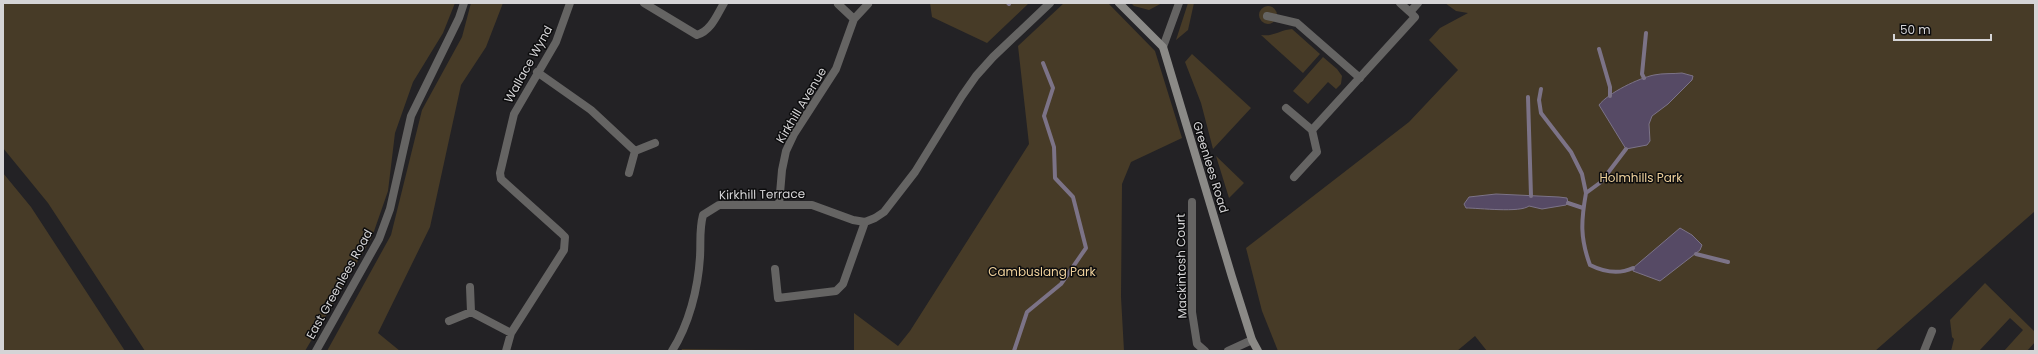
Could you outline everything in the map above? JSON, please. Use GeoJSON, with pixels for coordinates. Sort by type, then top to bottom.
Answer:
{"type":"FeatureCollection","features":[{"type":"Feature","properties":{"kind":"main road","name":"Greenlees Road"},"geometry":{"type":"LineString","coordinates":[[1119,3],[1163,48],[1252,340],[1258,351]]}},
{"type":"Feature","properties":{"kind":"street","name":"East Greenlees Road"},"geometry":{"type":"LineString","coordinates":[[316,351],[379,239],[390,209],[411,116],[459,18],[464,3]]}},
{"type":"Feature","properties":{"kind":"street","name":"Wallace Wynd"},"geometry":{"type":"LineString","coordinates":[[506,351],[511,333],[558,263],[566,244],[565,237],[501,179],[500,173],[514,114],[556,42],[570,3]]}},
{"type":"Feature","properties":{"kind":"street"},"geometry":{"type":"LineString","coordinates":[[644,3],[697,35],[703,34],[713,24],[724,3]]}},
{"type":"Feature","properties":{"kind":"street"},"geometry":{"type":"LineString","coordinates":[[775,269],[778,298],[836,291],[843,284],[865,222],[884,212],[915,172],[957,103],[976,76],[993,57],[1050,3]]}},
{"type":"Feature","properties":{"kind":"street"},"geometry":{"type":"LineString","coordinates":[[1163,48],[1179,3]]}},
{"type":"Feature","properties":{"kind":"street"},"geometry":{"type":"LineString","coordinates":[[1312,130],[1415,17],[1400,3]]}},
{"type":"Feature","properties":{"kind":"street"},"geometry":{"type":"LineString","coordinates":[[1410,12],[1418,3]]}},
{"type":"Feature","properties":{"kind":"street"},"geometry":{"type":"LineString","coordinates":[[838,4],[854,19]]}},
{"type":"Feature","properties":{"kind":"street","name":"Kirkhill Avenue"},"geometry":{"type":"LineString","coordinates":[[779,205],[782,170],[786,151],[794,134],[836,69],[854,19],[868,4]]}},
{"type":"Feature","properties":{"kind":"street"},"geometry":{"type":"LineString","coordinates":[[1267,16],[1297,23],[1360,78]]}},
{"type":"Feature","properties":{"kind":"street"},"geometry":{"type":"LineString","coordinates":[[538,72],[591,110],[635,151]]}},
{"type":"Feature","properties":{"kind":"street"},"geometry":{"type":"LineString","coordinates":[[1286,108],[1312,130],[1317,152],[1294,177]]}},
{"type":"Feature","properties":{"kind":"street"},"geometry":{"type":"LineString","coordinates":[[635,151],[655,143]]}},
{"type":"Feature","properties":{"kind":"street"},"geometry":{"type":"LineString","coordinates":[[629,173],[635,151]]}},
{"type":"Feature","properties":{"kind":"street","name":"Mackintosh Court"},"geometry":{"type":"LineString","coordinates":[[1192,202],[1192,312],[1197,344],[1204,351]]}},
{"type":"Feature","properties":{"kind":"street","name":"Kirkhill Terrace"},"geometry":{"type":"LineString","coordinates":[[672,351],[682,331],[697,288],[700,256],[700,227],[703,215],[719,205],[812,205],[853,220],[865,222]]}},
{"type":"Feature","properties":{"kind":"street"},"geometry":{"type":"LineString","coordinates":[[470,287],[471,312]]}},
{"type":"Feature","properties":{"kind":"street"},"geometry":{"type":"LineString","coordinates":[[449,320],[471,312],[511,333]]}},
{"type":"Feature","properties":{"kind":"street"},"geometry":{"type":"LineString","coordinates":[[1924,351],[1932,331]]}},
{"type":"Feature","properties":{"kind":"street"},"geometry":{"type":"LineString","coordinates":[[1228,351],[1252,340]]}},
{"type":"Feature","properties":{"kind":"green space"},"geometry":{"type":"Polygon","coordinates":[[[3,3],[455,3],[443,33],[413,82],[395,133],[388,191],[372,237],[305,351],[145,351],[48,203],[3,148],[3,3]]]}},
{"type":"Feature","properties":{"kind":"green space"},"geometry":{"type":"Polygon","coordinates":[[[471,3],[503,3],[486,47],[461,85],[430,227],[378,333],[400,351],[327,351],[391,235],[422,110],[462,37],[471,3]]]}},
{"type":"Feature","properties":{"kind":"green space"},"geometry":{"type":"Polygon","coordinates":[[[930,3],[1029,3],[987,43],[932,17],[930,3]]]}},
{"type":"Feature","properties":{"kind":"green space","name":"Cambuslang Park"},"geometry":{"type":"Polygon","coordinates":[[[1064,3],[1108,3],[1155,51],[1182,138],[1131,162],[1122,184],[1121,297],[1124,351],[854,351],[854,313],[898,346],[910,331],[1029,144],[1018,46],[1064,3]]]}},
{"type":"Feature","properties":{"kind":"green space"},"geometry":{"type":"Polygon","coordinates":[[[1131,3],[1162,3],[1149,10],[1134,6],[1131,3]]]}},
{"type":"Feature","properties":{"kind":"green space"},"geometry":{"type":"Polygon","coordinates":[[[1188,3],[1194,3],[1188,30],[1176,40],[1188,3]]]}},
{"type":"Feature","properties":{"kind":"green space","name":"Holmhills Park"},"geometry":{"type":"Polygon","coordinates":[[[1445,3],[2035,3],[2035,211],[1875,351],[1487,351],[1475,336],[1457,351],[1278,351],[1262,311],[1246,248],[1409,122],[1458,70],[1429,40],[1440,28],[1468,13],[1456,11],[1445,3]]]}},
{"type":"Feature","properties":{"kind":"green space"},"geometry":{"type":"Polygon","coordinates":[[[1268,6],[1274,9],[1277,15],[1274,21],[1268,24],[1262,21],[1259,15],[1262,9],[1268,6]]]}},
{"type":"Feature","properties":{"kind":"green space"},"geometry":{"type":"Polygon","coordinates":[[[1292,29],[1320,54],[1303,73],[1261,35],[1269,35],[1292,29]]]}},
{"type":"Feature","properties":{"kind":"green space"},"geometry":{"type":"Polygon","coordinates":[[[1192,54],[1251,108],[1213,149],[1201,103],[1185,62],[1192,54]]]}},
{"type":"Feature","properties":{"kind":"green space"},"geometry":{"type":"Polygon","coordinates":[[[1323,57],[1337,69],[1342,76],[1341,84],[1336,89],[1328,82],[1308,104],[1293,91],[1323,57]]]}},
{"type":"Feature","properties":{"kind":"green space"},"geometry":{"type":"Polygon","coordinates":[[[1216,156],[1244,183],[1229,198],[1216,156]]]}},
{"type":"Feature","properties":{"kind":"green space"},"geometry":{"type":"Polygon","coordinates":[[[3,173],[31,207],[125,351],[3,351],[3,173]]]}},
{"type":"Feature","properties":{"kind":"green space"},"geometry":{"type":"Polygon","coordinates":[[[1985,283],[2035,332],[2035,342],[2027,351],[2004,351],[2023,330],[2010,318],[1979,351],[1951,351],[1954,339],[1952,337],[1950,320],[1985,283]]]}},
{"type":"Feature","properties":{"kind":"green space"},"geometry":{"type":"Polygon","coordinates":[[[682,349],[758,350],[758,351],[681,351],[682,349]]]}},
{"type":"Feature","properties":{"kind":"shaded area"},"geometry":{"type":"Polygon","coordinates":[[[1682,73],[1693,76],[1692,80],[1668,104],[1652,116],[1649,124],[1650,141],[1647,145],[1626,149],[1599,105],[1603,100],[1616,91],[1640,79],[1657,74],[1682,73]]]}},
{"type":"Feature","properties":{"kind":"shaded area"},"geometry":{"type":"Polygon","coordinates":[[[1496,194],[1567,198],[1568,203],[1566,205],[1542,209],[1529,206],[1509,210],[1466,208],[1464,204],[1469,197],[1496,194]]]}},
{"type":"Feature","properties":{"kind":"shaded area"},"geometry":{"type":"Polygon","coordinates":[[[1680,228],[1692,235],[1702,245],[1700,250],[1660,281],[1633,271],[1633,268],[1680,228]]]}},
{"type":"Feature","properties":{"kind":"waterway"},"geometry":{"type":"LineString","coordinates":[[1644,78],[1642,74],[1646,33]]}},
{"type":"Feature","properties":{"kind":"waterway"},"geometry":{"type":"LineString","coordinates":[[1599,49],[1610,87],[1610,96]]}},
{"type":"Feature","properties":{"kind":"waterway"},"geometry":{"type":"LineString","coordinates":[[1014,351],[1027,312],[1061,284],[1086,248],[1073,197],[1055,178],[1054,147],[1044,116],[1053,88],[1043,63]]}},
{"type":"Feature","properties":{"kind":"waterway"},"geometry":{"type":"LineString","coordinates":[[1541,89],[1539,100],[1541,113],[1571,152],[1582,174],[1586,193]]}},
{"type":"Feature","properties":{"kind":"waterway"},"geometry":{"type":"LineString","coordinates":[[1528,97],[1531,196]]}},
{"type":"Feature","properties":{"kind":"waterway"},"geometry":{"type":"LineString","coordinates":[[1626,149],[1601,182],[1586,193],[1582,229],[1584,246],[1590,265],[1611,272],[1633,268]]}},
{"type":"Feature","properties":{"kind":"waterway"},"geometry":{"type":"LineString","coordinates":[[1568,203],[1583,208]]}},
{"type":"Feature","properties":{"kind":"waterway"},"geometry":{"type":"LineString","coordinates":[[1696,254],[1728,262]]}}]}
